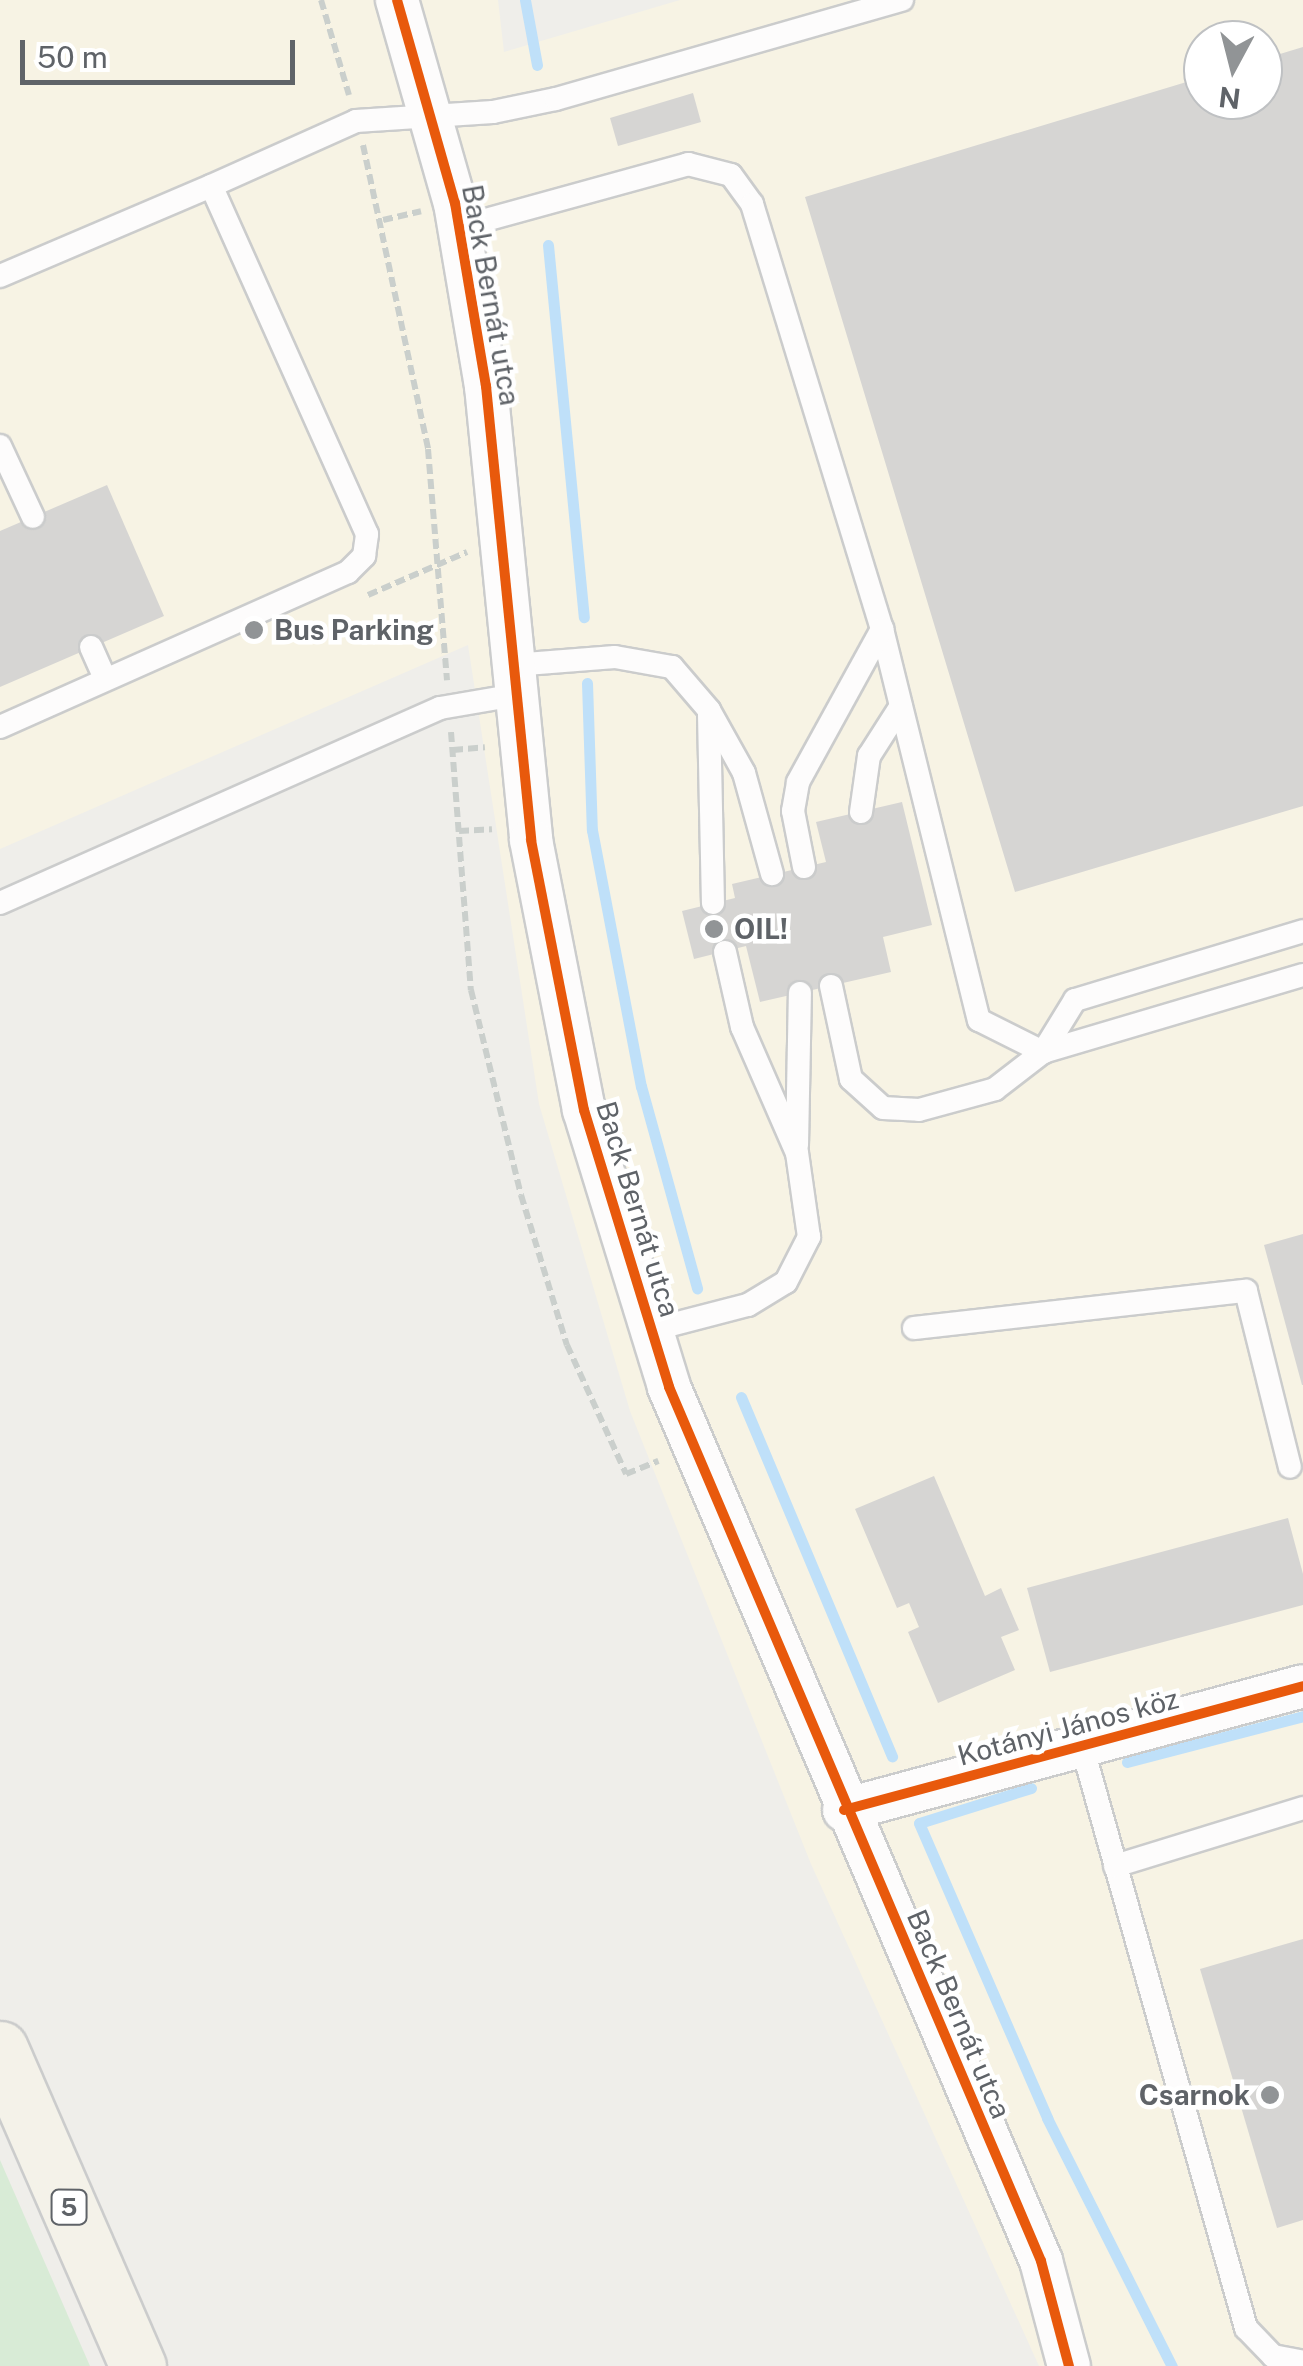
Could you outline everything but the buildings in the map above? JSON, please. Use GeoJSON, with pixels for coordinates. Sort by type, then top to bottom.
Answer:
{"type":"FeatureCollection","features":[{"type":"Feature","properties":{"kind":"main road","name":"5"},"geometry":{"type":"LineString","coordinates":[[0,2049],[138,2366]]}},
{"type":"Feature","properties":{"kind":"street","name":"Back Bernát utca"},"geometry":{"type":"LineString","coordinates":[[397,0],[434,118],[460,227],[486,386],[531,840],[584,1110],[651,1330],[844,1810],[1041,2261],[1069,2366]]}},
{"type":"Feature","properties":{"kind":"street","name":"Kotányi János köz"},"geometry":{"type":"LineString","coordinates":[[844,1810],[1303,1686]]}},
{"type":"Feature","properties":{"kind":"lane"},"geometry":{"type":"LineString","coordinates":[[0,276],[356,121],[434,118],[556,99],[902,0]]}},
{"type":"Feature","properties":{"kind":"lane"},"geometry":{"type":"LineString","coordinates":[[460,227],[688,164],[731,175],[752,204],[882,629],[979,1020],[1043,1052],[1303,975]]}},
{"type":"Feature","properties":{"kind":"lane"},"geometry":{"type":"LineString","coordinates":[[0,728],[104,676],[348,572],[364,556],[367,534],[210,186]]}},
{"type":"Feature","properties":{"kind":"lane"},"geometry":{"type":"LineString","coordinates":[[0,446],[32,518]]}},
{"type":"Feature","properties":{"kind":"lane"},"geometry":{"type":"LineString","coordinates":[[804,867],[792,811],[798,782],[882,629]]}},
{"type":"Feature","properties":{"kind":"lane"},"geometry":{"type":"LineString","coordinates":[[92,648],[104,676]]}},
{"type":"Feature","properties":{"kind":"lane"},"geometry":{"type":"LineString","coordinates":[[0,903],[440,708],[515,680],[615,658],[672,667],[709,710],[744,773],[772,874]]}},
{"type":"Feature","properties":{"kind":"lane"},"geometry":{"type":"LineString","coordinates":[[861,812],[869,756],[901,706]]}},
{"type":"Feature","properties":{"kind":"lane"},"geometry":{"type":"LineString","coordinates":[[709,710],[713,904]]}},
{"type":"Feature","properties":{"kind":"lane"},"geometry":{"type":"LineString","coordinates":[[831,986],[851,1079],[883,1108],[919,1110],[995,1089],[1043,1052],[1075,1000],[1303,931]]}},
{"type":"Feature","properties":{"kind":"lane"},"geometry":{"type":"LineString","coordinates":[[725,952],[742,1027],[797,1153]]}},
{"type":"Feature","properties":{"kind":"lane"},"geometry":{"type":"LineString","coordinates":[[651,1330],[748,1305],[786,1282],[809,1238],[797,1153],[800,993]]}},
{"type":"Feature","properties":{"kind":"lane"},"geometry":{"type":"LineString","coordinates":[[914,1328],[1246,1290],[1290,1467]]}},
{"type":"Feature","properties":{"kind":"lane"},"geometry":{"type":"LineString","coordinates":[[1082,1746],[1246,2328],[1273,2356],[1303,2362]]}},
{"type":"Feature","properties":{"kind":"lane"},"geometry":{"type":"LineString","coordinates":[[1115,1866],[1303,1808]]}},
{"type":"Feature","properties":{"kind":"path"},"geometry":{"type":"LineString","coordinates":[[452,750],[496,746]]}},
{"type":"Feature","properties":{"kind":"path"},"geometry":{"type":"LineString","coordinates":[[459,832],[504,828]]}},
{"type":"Feature","properties":{"kind":"shaded area"},"geometry":{"type":"Polygon","coordinates":[[[0,0],[498,0],[504,52],[680,0],[1303,0],[1303,2366],[1039,2366],[811,1864],[630,1411],[539,1104],[468,645],[0,849],[0,0]]]}},
{"type":"Feature","properties":{"kind":"green space"},"geometry":{"type":"Polygon","coordinates":[[[0,2160],[90,2366],[0,2366],[0,2160]]]}},
{"type":"Feature","properties":{"kind":"waterway"},"geometry":{"type":"LineString","coordinates":[[525,0],[537,65]]}},
{"type":"Feature","properties":{"kind":"waterway"},"geometry":{"type":"LineString","coordinates":[[548,245],[584,617]]}},
{"type":"Feature","properties":{"kind":"waterway"},"geometry":{"type":"LineString","coordinates":[[587,683],[592,830],[641,1086],[697,1288]]}},
{"type":"Feature","properties":{"kind":"waterway"},"geometry":{"type":"LineString","coordinates":[[741,1397],[892,1757]]}},
{"type":"Feature","properties":{"kind":"waterway"},"geometry":{"type":"LineString","coordinates":[[1127,1762],[1303,1716]]}},
{"type":"Feature","properties":{"kind":"waterway"},"geometry":{"type":"LineString","coordinates":[[1031,1788],[919,1823],[1047,2118],[1172,2366]]}},
{"type":"Feature","properties":{"kind":"cycle path"},"geometry":{"type":"LineString","coordinates":[[397,0],[455,203],[486,386],[531,840],[584,1110],[669,1387],[1041,2261],[1069,2366]]}},
{"type":"Feature","properties":{"kind":"cycle path"},"geometry":{"type":"LineString","coordinates":[[844,1810],[1303,1686]]}},
{"type":"Feature","properties":{"kind":"place","name":"Bus Parking"},"geometry":{"type":"Point","coordinates":[254,630]}},
{"type":"Feature","properties":{"kind":"place","name":"OIL!"},"geometry":{"type":"Point","coordinates":[714,929]}},
{"type":"Feature","properties":{"kind":"place","name":"Csarnok"},"geometry":{"type":"Point","coordinates":[1270,2095]}}]}
